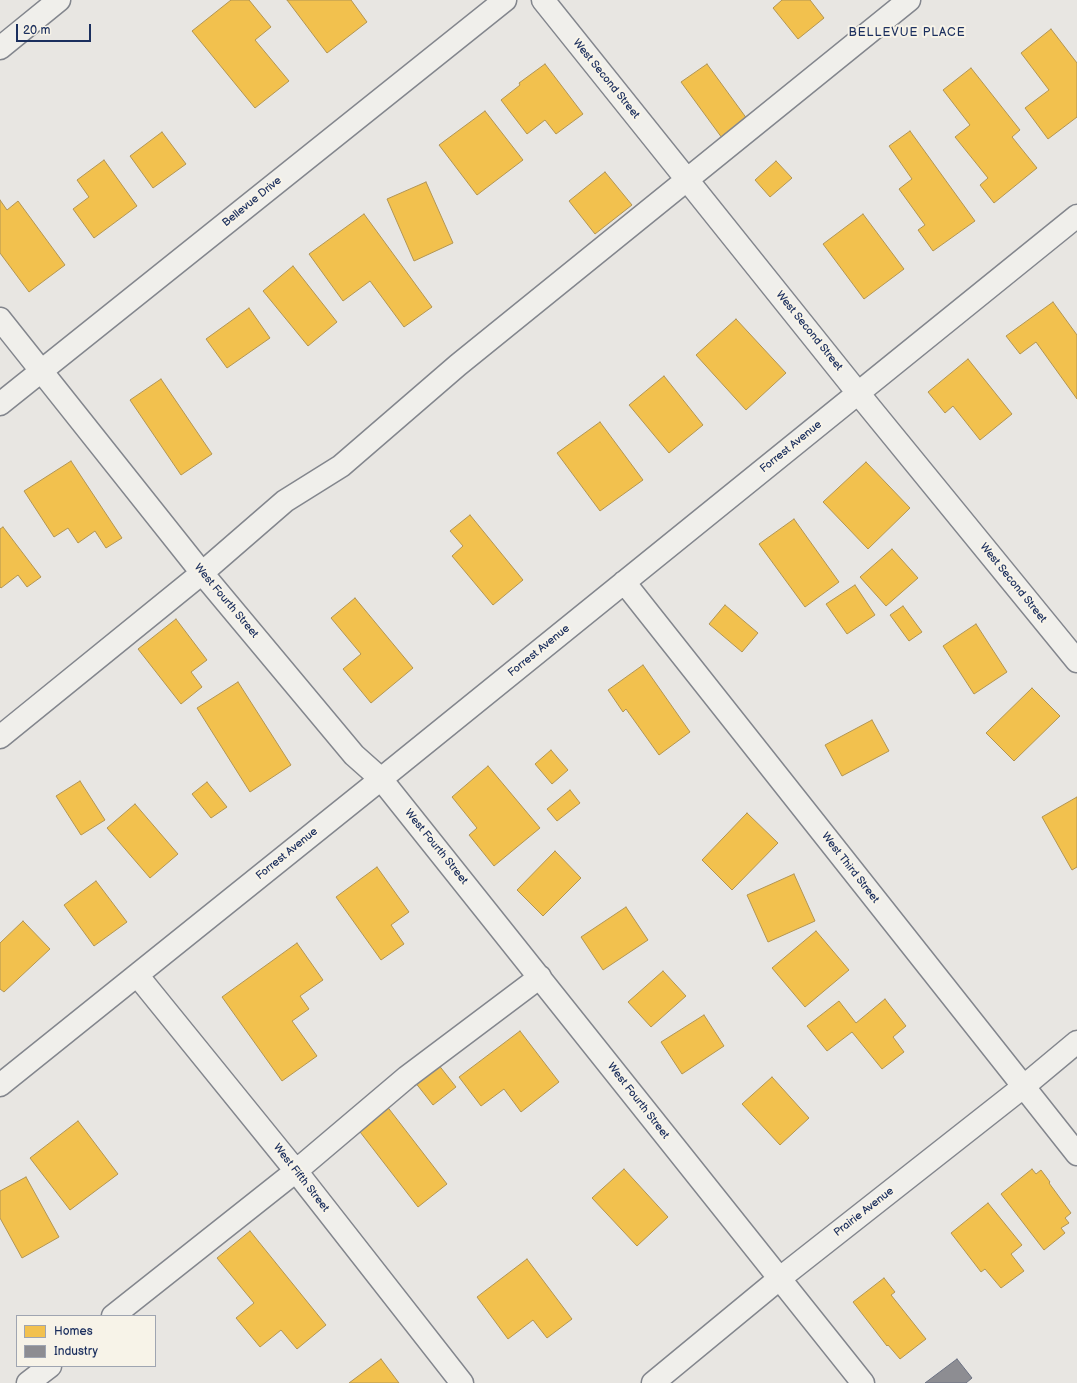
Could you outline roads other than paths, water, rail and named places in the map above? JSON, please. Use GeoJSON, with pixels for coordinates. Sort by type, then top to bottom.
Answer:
{"type":"FeatureCollection","features":[{"type":"Feature","properties":{"kind":"street"},"geometry":{"type":"LineString","coordinates":[[0,48],[59,0]]}},
{"type":"Feature","properties":{"kind":"street","name":"Bellevue Drive"},"geometry":{"type":"LineString","coordinates":[[0,404],[505,0]]}},
{"type":"Feature","properties":{"kind":"street","name":"West Second Street"},"geometry":{"type":"LineString","coordinates":[[543,0],[858,393],[1077,661]]}},
{"type":"Feature","properties":{"kind":"street"},"geometry":{"type":"LineString","coordinates":[[0,736],[202,573],[285,501],[341,466],[458,365],[909,0]]}},
{"type":"Feature","properties":{"kind":"street","name":"Forrest Avenue"},"geometry":{"type":"LineString","coordinates":[[0,1085],[1077,216]]}},
{"type":"Feature","properties":{"kind":"street","name":"West Fourth Street"},"geometry":{"type":"LineString","coordinates":[[0,319],[202,573],[354,755],[381,779],[863,1383]]}},
{"type":"Feature","properties":{"kind":"street","name":"West Third Street"},"geometry":{"type":"LineString","coordinates":[[624,582],[1077,1154]]}},
{"type":"Feature","properties":{"kind":"street","name":"West Fifth Street"},"geometry":{"type":"LineString","coordinates":[[137,975],[296,1171],[462,1383]]}},
{"type":"Feature","properties":{"kind":"street"},"geometry":{"type":"LineString","coordinates":[[114,1315],[296,1171],[407,1078],[540,977]]}},
{"type":"Feature","properties":{"kind":"street","name":"Prairie Avenue"},"geometry":{"type":"LineString","coordinates":[[652,1383],[779,1279],[1077,1042]]}},
{"type":"Feature","properties":{"kind":"street"},"geometry":{"type":"LineString","coordinates":[[28,1383],[49,1367]]}},
{"type":"Feature","properties":{"kind":"district","name":"BELLEVUE PLACE"},"geometry":{"type":"Point","coordinates":[907,33]}}]}
